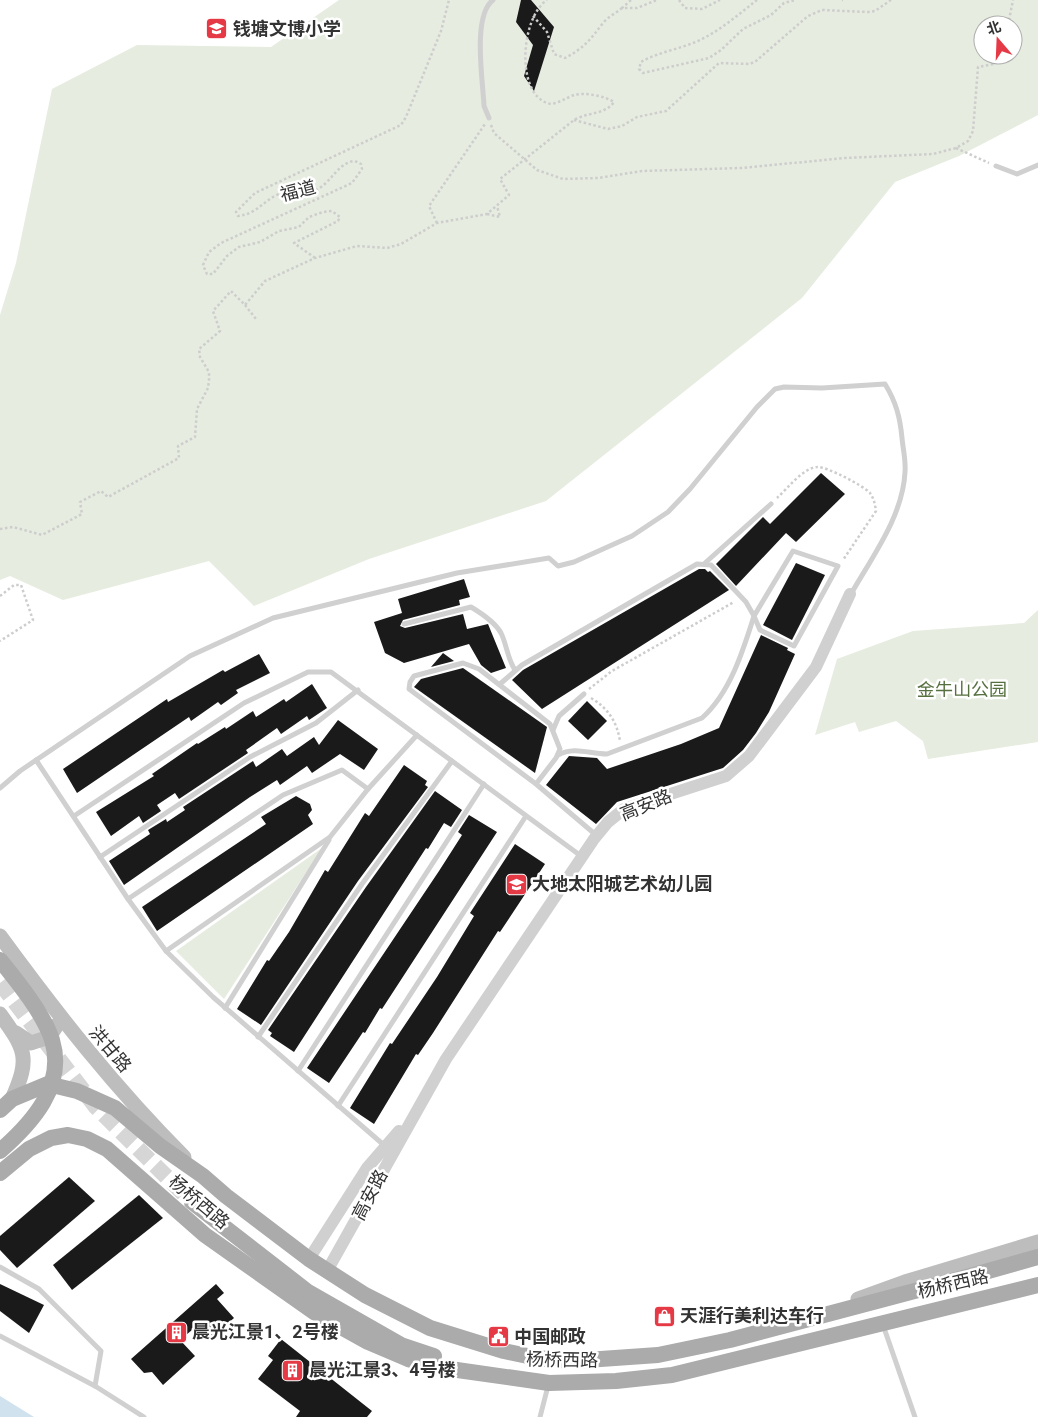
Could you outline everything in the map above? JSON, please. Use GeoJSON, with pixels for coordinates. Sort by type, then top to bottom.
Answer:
{"type":"FeatureCollection","features":[{"type":"Feature","properties":{"kind":"main road","name":"洪甘路"},"geometry":{"type":"LineString","coordinates":[[0,936],[59,1016],[106,1074],[203,1176]]}},
{"type":"Feature","properties":{"kind":"main road"},"geometry":{"type":"LineString","coordinates":[[0,960],[15,979],[48,1032],[52,1040],[54,1063],[48,1096],[22,1132],[0,1151]]}},
{"type":"Feature","properties":{"kind":"main road"},"geometry":{"type":"LineString","coordinates":[[0,1014],[23,1049],[24,1061],[6,1104]]}},
{"type":"Feature","properties":{"kind":"main road"},"geometry":{"type":"LineString","coordinates":[[11,1029],[23,1040],[31,1043],[49,1037],[56,1028],[59,1016]]}},
{"type":"Feature","properties":{"kind":"main road","name":"杨桥西路"},"geometry":{"type":"LineString","coordinates":[[6,1104],[48,1084],[77,1091],[104,1102],[309,1259],[385,1306],[430,1328],[475,1344],[537,1358],[600,1361],[658,1355],[722,1342],[801,1320],[859,1307],[1038,1257]]}},
{"type":"Feature","properties":{"kind":"main road","name":"杨桥西路"},"geometry":{"type":"LineString","coordinates":[[0,1173],[29,1149],[51,1138],[68,1135],[87,1139],[107,1149],[205,1236],[314,1312],[368,1342],[408,1359],[436,1367],[494,1374],[521,1381],[549,1383],[616,1381],[672,1375],[1038,1285]]}},
{"type":"Feature","properties":{"kind":"main road"},"geometry":{"type":"LineString","coordinates":[[192,1202],[308,1292],[401,1345],[494,1374]]}},
{"type":"Feature","properties":{"kind":"main road"},"geometry":{"type":"LineString","coordinates":[[801,1320],[906,1282],[1038,1242]]}},
{"type":"Feature","properties":{"kind":"street","name":"高安路"},"geometry":{"type":"LineString","coordinates":[[327,1271],[411,1118],[446,1060],[596,835],[608,822],[624,810],[726,776],[749,756],[816,667],[850,594]]}},
{"type":"Feature","properties":{"kind":"street","name":"高安路"},"geometry":{"type":"LineString","coordinates":[[309,1259],[367,1168],[411,1118]]}},
{"type":"Feature","properties":{"kind":"lane"},"geometry":{"type":"LineString","coordinates":[[489,118],[484,106],[480,24],[493,0]]}},
{"type":"Feature","properties":{"kind":"lane"},"geometry":{"type":"LineString","coordinates":[[996,166],[1016,174],[1038,166]]}},
{"type":"Feature","properties":{"kind":"lane"},"geometry":{"type":"LineString","coordinates":[[0,788],[36,760],[190,656],[273,618],[457,573],[515,562],[549,558],[558,566],[574,562],[632,536],[668,512],[690,489],[757,407],[775,388],[822,388],[885,384],[895,399],[900,416],[905,462],[904,486],[890,522],[850,594]]}},
{"type":"Feature","properties":{"kind":"lane"},"geometry":{"type":"LineString","coordinates":[[500,684],[515,670],[682,572],[705,563],[771,504]]}},
{"type":"Feature","properties":{"kind":"lane"},"geometry":{"type":"LineString","coordinates":[[558,755],[568,750],[607,754],[702,718],[712,709],[739,661],[754,616],[793,551],[838,566],[794,646],[760,630],[754,616],[742,597],[711,564],[705,563]]}},
{"type":"Feature","properties":{"kind":"lane"},"geometry":{"type":"LineString","coordinates":[[404,624],[471,607],[500,632],[508,659],[515,670]]}},
{"type":"Feature","properties":{"kind":"lane"},"geometry":{"type":"LineString","coordinates":[[536,784],[558,755],[560,749],[550,724],[479,669],[463,663],[414,676],[409,688],[536,784],[596,835]]}},
{"type":"Feature","properties":{"kind":"lane"},"geometry":{"type":"LineString","coordinates":[[74,816],[244,703],[285,681],[308,672],[330,672],[358,690],[582,856]]}},
{"type":"Feature","properties":{"kind":"lane"},"geometry":{"type":"LineString","coordinates":[[100,857],[250,758],[316,723],[358,690]]}},
{"type":"Feature","properties":{"kind":"lane"},"geometry":{"type":"LineString","coordinates":[[553,730],[560,716],[584,694]]}},
{"type":"Feature","properties":{"kind":"lane"},"geometry":{"type":"LineString","coordinates":[[225,1008],[330,837],[368,789],[417,735]]}},
{"type":"Feature","properties":{"kind":"lane"},"geometry":{"type":"LineString","coordinates":[[36,760],[128,899],[166,951],[225,1008],[385,1146]]}},
{"type":"Feature","properties":{"kind":"lane"},"geometry":{"type":"LineString","coordinates":[[258,1037],[362,884],[452,761]]}},
{"type":"Feature","properties":{"kind":"lane"},"geometry":{"type":"LineString","coordinates":[[128,899],[283,795],[342,770],[368,789]]}},
{"type":"Feature","properties":{"kind":"lane"},"geometry":{"type":"LineString","coordinates":[[298,1071],[484,784]]}},
{"type":"Feature","properties":{"kind":"lane"},"geometry":{"type":"LineString","coordinates":[[338,1106],[526,816]]}},
{"type":"Feature","properties":{"kind":"lane"},"geometry":{"type":"LineString","coordinates":[[166,951],[330,837]]}},
{"type":"Feature","properties":{"kind":"lane"},"geometry":{"type":"LineString","coordinates":[[0,1267],[39,1289],[101,1351],[94,1386]]}},
{"type":"Feature","properties":{"kind":"lane"},"geometry":{"type":"LineString","coordinates":[[882,1322],[915,1417]]}},
{"type":"Feature","properties":{"kind":"lane"},"geometry":{"type":"LineString","coordinates":[[0,1336],[94,1386],[144,1417]]}},
{"type":"Feature","properties":{"kind":"lane"},"geometry":{"type":"LineString","coordinates":[[540,1417],[549,1383]]}},
{"type":"Feature","properties":{"kind":"path","name":"福道"},"geometry":{"type":"LineString","coordinates":[[315,258],[294,242],[338,221],[340,217],[332,211],[316,215],[298,227],[280,231],[260,242],[239,247],[227,256],[214,274],[207,274],[203,265],[209,252],[221,244],[352,183],[362,169],[360,164],[355,161],[344,164],[319,189],[303,192],[286,191],[272,197],[258,210],[238,216],[236,212],[255,193],[401,125],[441,31],[449,0]]}},
{"type":"Feature","properties":{"kind":"path"},"geometry":{"type":"LineString","coordinates":[[488,214],[509,195],[500,179],[581,115],[599,113],[614,102],[581,94],[551,104],[539,100],[533,94],[529,84],[525,42],[533,16],[547,0]]}},
{"type":"Feature","properties":{"kind":"path"},"geometry":{"type":"LineString","coordinates":[[533,16],[547,32],[554,54],[565,58],[582,50],[599,32],[604,22],[631,0]]}},
{"type":"Feature","properties":{"kind":"path"},"geometry":{"type":"LineString","coordinates":[[622,8],[637,8],[657,0]]}},
{"type":"Feature","properties":{"kind":"path"},"geometry":{"type":"LineString","coordinates":[[679,0],[686,8],[702,9],[720,0]]}},
{"type":"Feature","properties":{"kind":"path"},"geometry":{"type":"LineString","coordinates":[[757,0],[718,30],[698,41],[650,57],[641,62],[639,69],[643,73],[709,58],[744,29],[771,15],[784,3],[795,0]]}},
{"type":"Feature","properties":{"kind":"path"},"geometry":{"type":"LineString","coordinates":[[574,120],[608,129],[622,126],[637,117],[666,111],[719,63],[750,64],[756,61],[808,16],[822,10],[875,11],[891,0]]}},
{"type":"Feature","properties":{"kind":"path"},"geometry":{"type":"LineString","coordinates":[[1010,15],[1013,0]]}},
{"type":"Feature","properties":{"kind":"path"},"geometry":{"type":"LineString","coordinates":[[489,118],[494,133],[537,170],[563,179],[598,178],[642,172],[741,168],[845,158],[933,154],[956,148],[968,141],[973,131],[978,67],[989,65]]}},
{"type":"Feature","properties":{"kind":"path"},"geometry":{"type":"LineString","coordinates":[[437,223],[429,206],[489,118]]}},
{"type":"Feature","properties":{"kind":"path"},"geometry":{"type":"LineString","coordinates":[[956,148],[996,166]]}},
{"type":"Feature","properties":{"kind":"path"},"geometry":{"type":"LineString","coordinates":[[245,305],[265,281],[315,258],[357,246],[387,248],[401,244],[437,223],[488,214],[500,217],[497,206]]}},
{"type":"Feature","properties":{"kind":"path"},"geometry":{"type":"LineString","coordinates":[[0,529],[13,527],[42,535],[82,514],[80,502],[101,491],[108,498],[179,458],[178,446],[195,437],[197,409],[208,388],[209,372],[199,352],[201,345],[220,331],[213,311],[231,291],[256,319]]}},
{"type":"Feature","properties":{"kind":"path"},"geometry":{"type":"LineString","coordinates":[[771,504],[808,470],[818,466],[832,471],[869,491],[876,511],[838,566]]}},
{"type":"Feature","properties":{"kind":"path"},"geometry":{"type":"LineString","coordinates":[[0,596],[14,585],[21,585],[33,620],[0,641]]}},
{"type":"Feature","properties":{"kind":"path"},"geometry":{"type":"LineString","coordinates":[[621,749],[613,718],[602,704],[584,694],[612,671],[742,597]]}},
{"type":"Feature","properties":{"kind":"green space"},"geometry":{"type":"Polygon","coordinates":[[[339,0],[1038,0],[1038,115],[959,156],[895,182],[802,298],[546,501],[369,559],[254,606],[209,561],[63,600],[10,576],[0,580],[0,315],[16,263],[52,89],[137,45],[271,47],[339,0]]]}},
{"type":"Feature","properties":{"kind":"green space","name":"金牛山公园"},"geometry":{"type":"Polygon","coordinates":[[[1038,610],[1038,742],[928,759],[923,741],[896,721],[859,732],[855,722],[815,735],[837,659],[913,631],[1024,623],[1038,610]]]}},
{"type":"Feature","properties":{"kind":"green space"},"geometry":{"type":"Polygon","coordinates":[[[322,848],[224,999],[176,951],[322,848]]]}},
{"type":"Feature","properties":{"kind":"water"},"geometry":{"type":"Polygon","coordinates":[[[0,1396],[34,1417],[0,1417],[0,1396]]]}},
{"type":"Feature","properties":{"kind":"building"},"geometry":{"type":"Polygon","coordinates":[[[521,0],[531,0],[554,27],[534,91],[524,76],[533,45],[516,22],[521,0]]]}},
{"type":"Feature","properties":{"kind":"building"},"geometry":{"type":"Polygon","coordinates":[[[821,473],[845,494],[796,542],[786,533],[736,586],[716,564],[763,517],[770,524],[821,473]]]}},
{"type":"Feature","properties":{"kind":"building"},"geometry":{"type":"Polygon","coordinates":[[[796,563],[825,575],[792,640],[763,625],[796,563]]]}},
{"type":"Feature","properties":{"kind":"building"},"geometry":{"type":"Polygon","coordinates":[[[699,569],[710,571],[729,590],[542,709],[512,680],[523,670],[699,569]]]}},
{"type":"Feature","properties":{"kind":"building"},"geometry":{"type":"Polygon","coordinates":[[[464,579],[470,597],[459,600],[460,605],[403,620],[400,626],[405,628],[463,614],[467,629],[488,624],[506,668],[491,673],[481,665],[469,644],[404,663],[385,653],[374,622],[402,613],[398,599],[464,579]]]}},
{"type":"Feature","properties":{"kind":"building"},"geometry":{"type":"Polygon","coordinates":[[[761,635],[788,648],[787,650],[795,654],[769,712],[756,733],[743,750],[723,768],[617,802],[596,824],[546,785],[569,756],[597,758],[607,769],[681,744],[719,728],[761,635]]]}},
{"type":"Feature","properties":{"kind":"building"},"geometry":{"type":"Polygon","coordinates":[[[443,653],[454,661],[431,667],[443,653]]]}},
{"type":"Feature","properties":{"kind":"building"},"geometry":{"type":"Polygon","coordinates":[[[259,654],[270,673],[236,690],[238,693],[221,705],[218,702],[191,721],[189,717],[77,793],[63,769],[167,699],[168,702],[223,670],[225,672],[259,654]]]}},
{"type":"Feature","properties":{"kind":"building"},"geometry":{"type":"Polygon","coordinates":[[[463,668],[547,727],[535,773],[414,687],[421,679],[463,668]]]}},
{"type":"Feature","properties":{"kind":"building"},"geometry":{"type":"Polygon","coordinates":[[[312,684],[327,708],[309,720],[307,716],[281,734],[277,728],[246,750],[248,753],[179,799],[175,793],[157,805],[161,811],[143,823],[139,816],[111,836],[96,812],[154,776],[152,774],[197,743],[225,727],[226,729],[253,711],[256,717],[284,699],[286,702],[312,684]]]}},
{"type":"Feature","properties":{"kind":"building"},"geometry":{"type":"Polygon","coordinates":[[[587,701],[607,721],[588,740],[568,721],[587,701]]]}},
{"type":"Feature","properties":{"kind":"building"},"geometry":{"type":"Polygon","coordinates":[[[338,720],[378,749],[364,770],[340,754],[312,773],[307,766],[280,785],[277,780],[124,885],[109,861],[150,834],[148,830],[166,819],[167,822],[185,810],[183,807],[253,761],[256,767],[282,749],[287,756],[314,737],[319,745],[338,720]]]}},
{"type":"Feature","properties":{"kind":"building"},"geometry":{"type":"Polygon","coordinates":[[[404,765],[427,781],[425,785],[428,787],[358,881],[261,1025],[237,1009],[267,960],[269,961],[289,932],[325,870],[328,872],[365,813],[369,816],[404,765]]]}},
{"type":"Feature","properties":{"kind":"building"},"geometry":{"type":"Polygon","coordinates":[[[435,791],[462,810],[451,827],[444,823],[428,849],[426,848],[294,1052],[270,1036],[272,1033],[268,1030],[366,887],[435,791]]]}},
{"type":"Feature","properties":{"kind":"building"},"geometry":{"type":"Polygon","coordinates":[[[296,796],[310,804],[312,810],[308,815],[313,824],[157,931],[142,907],[266,824],[261,817],[296,796]]]}},
{"type":"Feature","properties":{"kind":"building"},"geometry":{"type":"Polygon","coordinates":[[[469,815],[497,832],[382,1009],[380,1008],[365,1033],[363,1032],[329,1083],[307,1068],[439,871],[462,835],[458,832],[469,815]]]}},
{"type":"Feature","properties":{"kind":"building"},"geometry":{"type":"Polygon","coordinates":[[[515,844],[545,864],[500,932],[498,931],[433,1033],[418,1055],[416,1054],[374,1124],[350,1108],[390,1043],[392,1044],[437,977],[474,916],[470,913],[515,844]]]}},
{"type":"Feature","properties":{"kind":"building"},"geometry":{"type":"Polygon","coordinates":[[[69,1177],[95,1201],[17,1268],[0,1250],[0,1236],[69,1177]]]}},
{"type":"Feature","properties":{"kind":"building"},"geometry":{"type":"Polygon","coordinates":[[[139,1195],[163,1218],[72,1290],[53,1265],[139,1195]]]}},
{"type":"Feature","properties":{"kind":"building"},"geometry":{"type":"Polygon","coordinates":[[[0,1284],[44,1305],[29,1333],[0,1311],[0,1284]]]}},
{"type":"Feature","properties":{"kind":"building","name":"晨光江景1、2号楼"},"geometry":{"type":"Polygon","coordinates":[[[216,1284],[224,1293],[217,1299],[234,1318],[210,1339],[198,1325],[180,1340],[195,1356],[163,1385],[152,1372],[144,1373],[131,1359],[216,1284]]]}},
{"type":"Feature","properties":{"kind":"building","name":"晨光江景3、4号楼"},"geometry":{"type":"Polygon","coordinates":[[[281,1339],[372,1411],[367,1417],[296,1417],[300,1411],[258,1379],[273,1360],[268,1356],[281,1339]]]}},
{"type":"Feature","properties":{"kind":"tunnel"},"geometry":{"type":"LineString","coordinates":[[0,983],[96,1107],[192,1202]]}},
{"type":"Feature","properties":{"kind":"place","name":"钱塘文博小学"},"geometry":{"type":"Point","coordinates":[217,29]}},
{"type":"Feature","properties":{"kind":"place","name":"大地太阳城艺术幼儿园"},"geometry":{"type":"Point","coordinates":[516,884]}},
{"type":"Feature","properties":{"kind":"place","name":"天涯行美利达车行"},"geometry":{"type":"Point","coordinates":[664,1316]}},
{"type":"Feature","properties":{"kind":"place","name":"晨光江景1、2号楼"},"geometry":{"type":"Point","coordinates":[176,1332]}},
{"type":"Feature","properties":{"kind":"place","name":"中国邮政"},"geometry":{"type":"Point","coordinates":[498,1337]}},
{"type":"Feature","properties":{"kind":"place","name":"晨光江景3、4号楼"},"geometry":{"type":"Point","coordinates":[293,1370]}}]}
